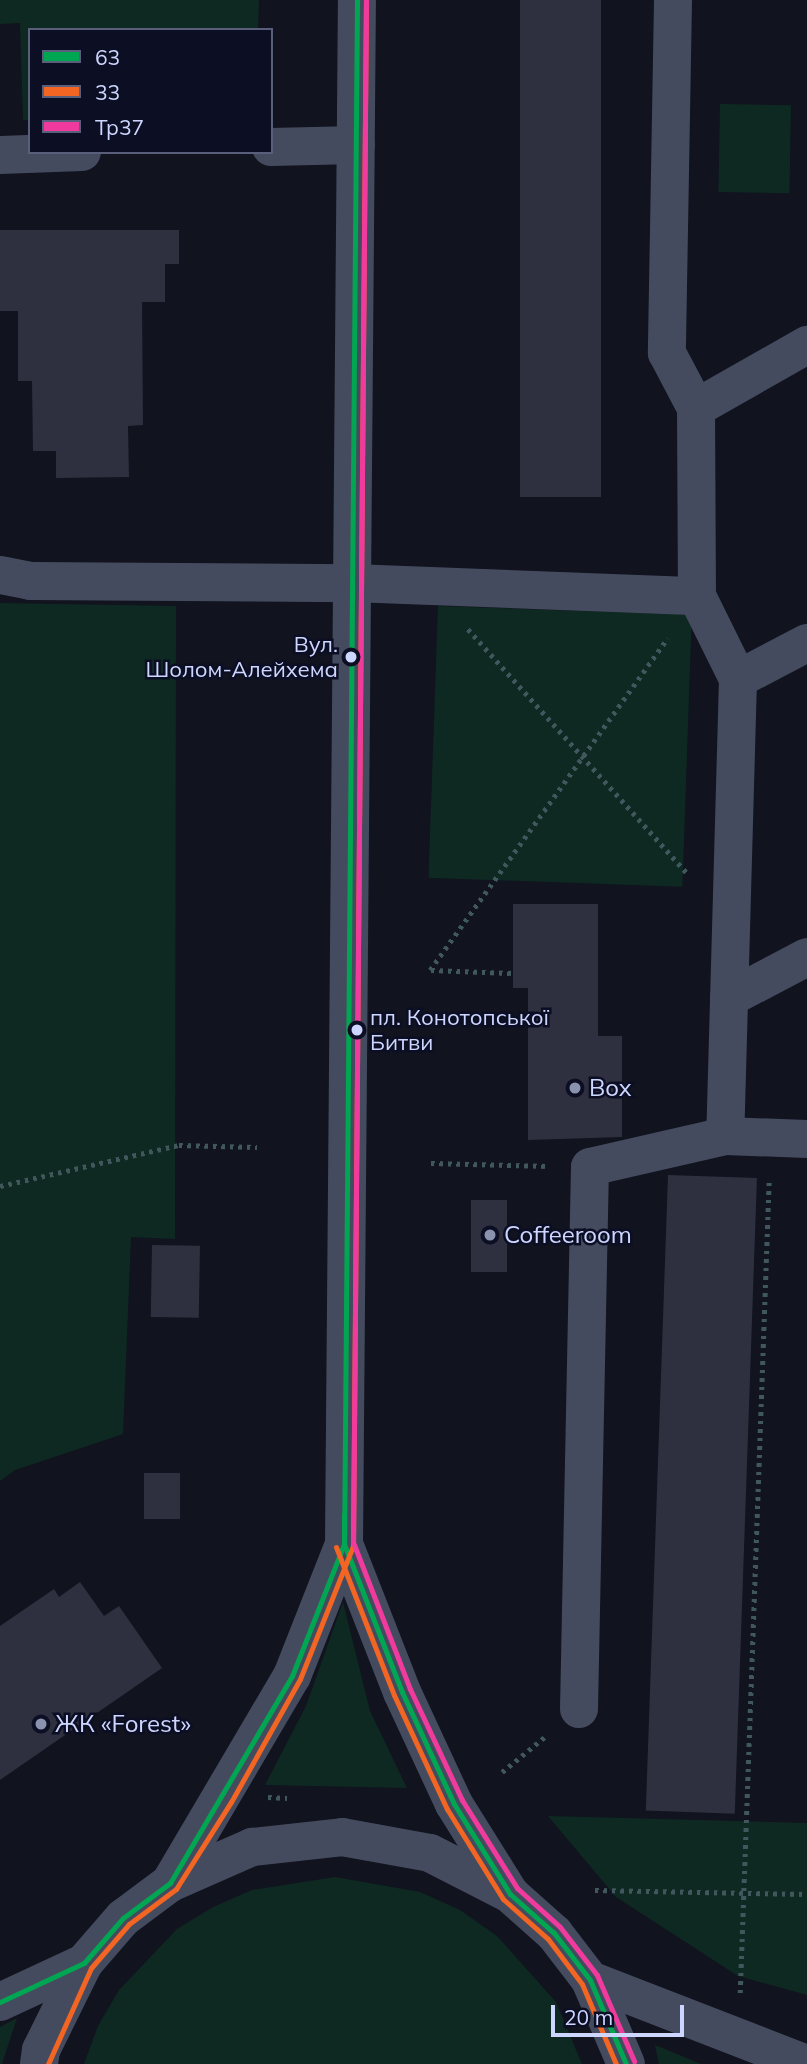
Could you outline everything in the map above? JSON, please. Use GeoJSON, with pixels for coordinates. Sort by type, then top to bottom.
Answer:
{"type":"FeatureCollection","features":[{"type":"Feature","properties":{"kind":"street"},"geometry":{"type":"LineString","coordinates":[[170,1883],[292,1676],[344,1544],[357,0]]}},
{"type":"Feature","properties":{"kind":"street"},"geometry":{"type":"LineString","coordinates":[[673,0],[667,354],[696,408],[697,596],[738,679],[724,1136]]}},
{"type":"Feature","properties":{"kind":"street"},"geometry":{"type":"LineString","coordinates":[[273,147],[356,145]]}},
{"type":"Feature","properties":{"kind":"street"},"geometry":{"type":"LineString","coordinates":[[0,155],[28,154]]}},
{"type":"Feature","properties":{"kind":"street"},"geometry":{"type":"LineString","coordinates":[[696,408],[807,345]]}},
{"type":"Feature","properties":{"kind":"street"},"geometry":{"type":"LineString","coordinates":[[0,575],[30,581],[352,583],[697,596]]}},
{"type":"Feature","properties":{"kind":"street"},"geometry":{"type":"LineString","coordinates":[[738,679],[807,643]]}},
{"type":"Feature","properties":{"kind":"street"},"geometry":{"type":"LineString","coordinates":[[729,998],[807,957]]}},
{"type":"Feature","properties":{"kind":"street"},"geometry":{"type":"LineString","coordinates":[[579,1709],[590,1167],[724,1136],[807,1139]]}},
{"type":"Feature","properties":{"kind":"street"},"geometry":{"type":"LineString","coordinates":[[344,1544],[402,1692],[454,1804],[510,1894]]}},
{"type":"Feature","properties":{"kind":"street"},"geometry":{"type":"LineString","coordinates":[[39,2064],[41,2050],[84,1963],[123,1918],[170,1883],[252,1847],[342,1837],[430,1853],[510,1894],[554,1933],[590,1980],[626,2064]]}},
{"type":"Feature","properties":{"kind":"street"},"geometry":{"type":"LineString","coordinates":[[0,2001],[84,1963]]}},
{"type":"Feature","properties":{"kind":"street"},"geometry":{"type":"LineString","coordinates":[[590,1980],[807,2064]]}},
{"type":"Feature","properties":{"kind":"path"},"geometry":{"type":"LineString","coordinates":[[428,586],[585,756],[731,924]]}},
{"type":"Feature","properties":{"kind":"path"},"geometry":{"type":"LineString","coordinates":[[513,973],[430,970],[697,596]]}},
{"type":"Feature","properties":{"kind":"path"},"geometry":{"type":"LineString","coordinates":[[0,1186],[179,1145],[257,1147]]}},
{"type":"Feature","properties":{"kind":"path"},"geometry":{"type":"LineString","coordinates":[[431,1163],[590,1167]]}},
{"type":"Feature","properties":{"kind":"path"},"geometry":{"type":"LineString","coordinates":[[740,1991],[769,1175]]}},
{"type":"Feature","properties":{"kind":"path"},"geometry":{"type":"LineString","coordinates":[[502,1772],[579,1709]]}},
{"type":"Feature","properties":{"kind":"path"},"geometry":{"type":"LineString","coordinates":[[595,1890],[807,1894]]}},
{"type":"Feature","properties":{"kind":"green space"},"geometry":{"type":"Polygon","coordinates":[[[0,0],[259,0],[258,28],[28,28],[28,120],[23,120],[20,23],[0,24],[0,0]]]}},
{"type":"Feature","properties":{"kind":"green space"},"geometry":{"type":"Polygon","coordinates":[[[720,104],[791,105],[789,193],[718,192],[720,104]]]}},
{"type":"Feature","properties":{"kind":"green space"},"geometry":{"type":"Polygon","coordinates":[[[0,603],[176,606],[175,1239],[131,1237],[123,1434],[15,1470],[0,1481],[0,603]]]}},
{"type":"Feature","properties":{"kind":"green space"},"geometry":{"type":"Polygon","coordinates":[[[438,606],[692,615],[682,887],[429,878],[438,606]]]}},
{"type":"Feature","properties":{"kind":"green space"},"geometry":{"type":"Polygon","coordinates":[[[343,1602],[370,1711],[407,1788],[265,1785],[306,1706],[343,1602]]]}},
{"type":"Feature","properties":{"kind":"green space"},"geometry":{"type":"Polygon","coordinates":[[[548,1816],[807,1823],[807,1995],[738,1976],[616,1897],[548,1816]]]}},
{"type":"Feature","properties":{"kind":"green space"},"geometry":{"type":"Polygon","coordinates":[[[335,1877],[420,1892],[460,1910],[497,1936],[556,2002],[582,2064],[84,2064],[98,2026],[119,1990],[177,1929],[213,1907],[252,1890],[335,1877]]]}},
{"type":"Feature","properties":{"kind":"green space"},"geometry":{"type":"Polygon","coordinates":[[[17,2018],[2,2064],[0,2064],[0,2027],[17,2018]]]}},
{"type":"Feature","properties":{"kind":"green space"},"geometry":{"type":"Polygon","coordinates":[[[655,2045],[701,2064],[659,2064],[655,2045]]]}},
{"type":"Feature","properties":{"kind":"building"},"geometry":{"type":"Polygon","coordinates":[[[520,0],[601,0],[601,497],[520,497],[520,0]]]}},
{"type":"Feature","properties":{"kind":"building"},"geometry":{"type":"Polygon","coordinates":[[[0,230],[179,230],[179,264],[165,264],[165,302],[142,302],[143,425],[128,426],[129,477],[56,478],[56,451],[33,451],[32,381],[18,381],[18,311],[0,311],[0,230]]]}},
{"type":"Feature","properties":{"kind":"building"},"geometry":{"type":"Polygon","coordinates":[[[513,904],[598,904],[598,1036],[622,1036],[622,1137],[528,1140],[528,988],[513,988],[513,904]]]}},
{"type":"Feature","properties":{"kind":"building"},"geometry":{"type":"Polygon","coordinates":[[[668,1175],[757,1178],[735,1814],[646,1811],[668,1175]]]}},
{"type":"Feature","properties":{"kind":"building","name":"Coffeeroom"},"geometry":{"type":"Polygon","coordinates":[[[471,1200],[507,1200],[507,1272],[471,1272],[471,1200]]]}},
{"type":"Feature","properties":{"kind":"building"},"geometry":{"type":"Polygon","coordinates":[[[152,1245],[200,1246],[199,1318],[151,1317],[152,1245]]]}},
{"type":"Feature","properties":{"kind":"building"},"geometry":{"type":"Polygon","coordinates":[[[144,1473],[180,1473],[180,1519],[144,1519],[144,1473]]]}},
{"type":"Feature","properties":{"kind":"building","name":"ЖК «Forest»"},"geometry":{"type":"Polygon","coordinates":[[[80,1582],[104,1616],[119,1606],[162,1668],[0,1780],[0,1626],[54,1589],[59,1597],[80,1582]]]}},
{"type":"Feature","properties":{"kind":"transit line","name":"63"},"geometry":{"type":"LineString","coordinates":[[357,0],[344,1544],[402,1692],[454,1804],[510,1894],[554,1933],[590,1980],[626,2064]]}},
{"type":"Feature","properties":{"kind":"transit line","name":"33"},"geometry":{"type":"LineString","coordinates":[[48,2064],[91,1968],[129,1924],[176,1889],[231,1802],[300,1679],[353,1546],[366,0]]}},
{"type":"Feature","properties":{"kind":"transit line","name":"Тр37"},"geometry":{"type":"LineString","coordinates":[[366,0],[353,1542],[410,1689],[462,1800],[517,1888],[560,1927],[597,1975],[634,2061]]}},
{"type":"Feature","properties":{"kind":"transit line","name":"63"},"geometry":{"type":"LineString","coordinates":[[0,2002],[84,1963],[123,1918],[170,1883],[292,1676],[344,1544],[344,1514]]}},
{"type":"Feature","properties":{"kind":"transit line","name":"33"},"geometry":{"type":"LineString","coordinates":[[336,1547],[394,1695],[447,1809],[503,1899],[548,1939],[582,1984],[616,2064]]}},
{"type":"Feature","properties":{"kind":"place","name":"Вул. Шолом-Алейхема"},"geometry":{"type":"Point","coordinates":[351,657]}},
{"type":"Feature","properties":{"kind":"place","name":"пл. Конотопської Битви"},"geometry":{"type":"Point","coordinates":[357,1030]}},
{"type":"Feature","properties":{"kind":"place","name":"Box"},"geometry":{"type":"Point","coordinates":[575,1088]}},
{"type":"Feature","properties":{"kind":"place","name":"Coffeeroom"},"geometry":{"type":"Point","coordinates":[490,1235]}},
{"type":"Feature","properties":{"kind":"place","name":"ЖК «Forest»"},"geometry":{"type":"Point","coordinates":[41,1724]}}]}
